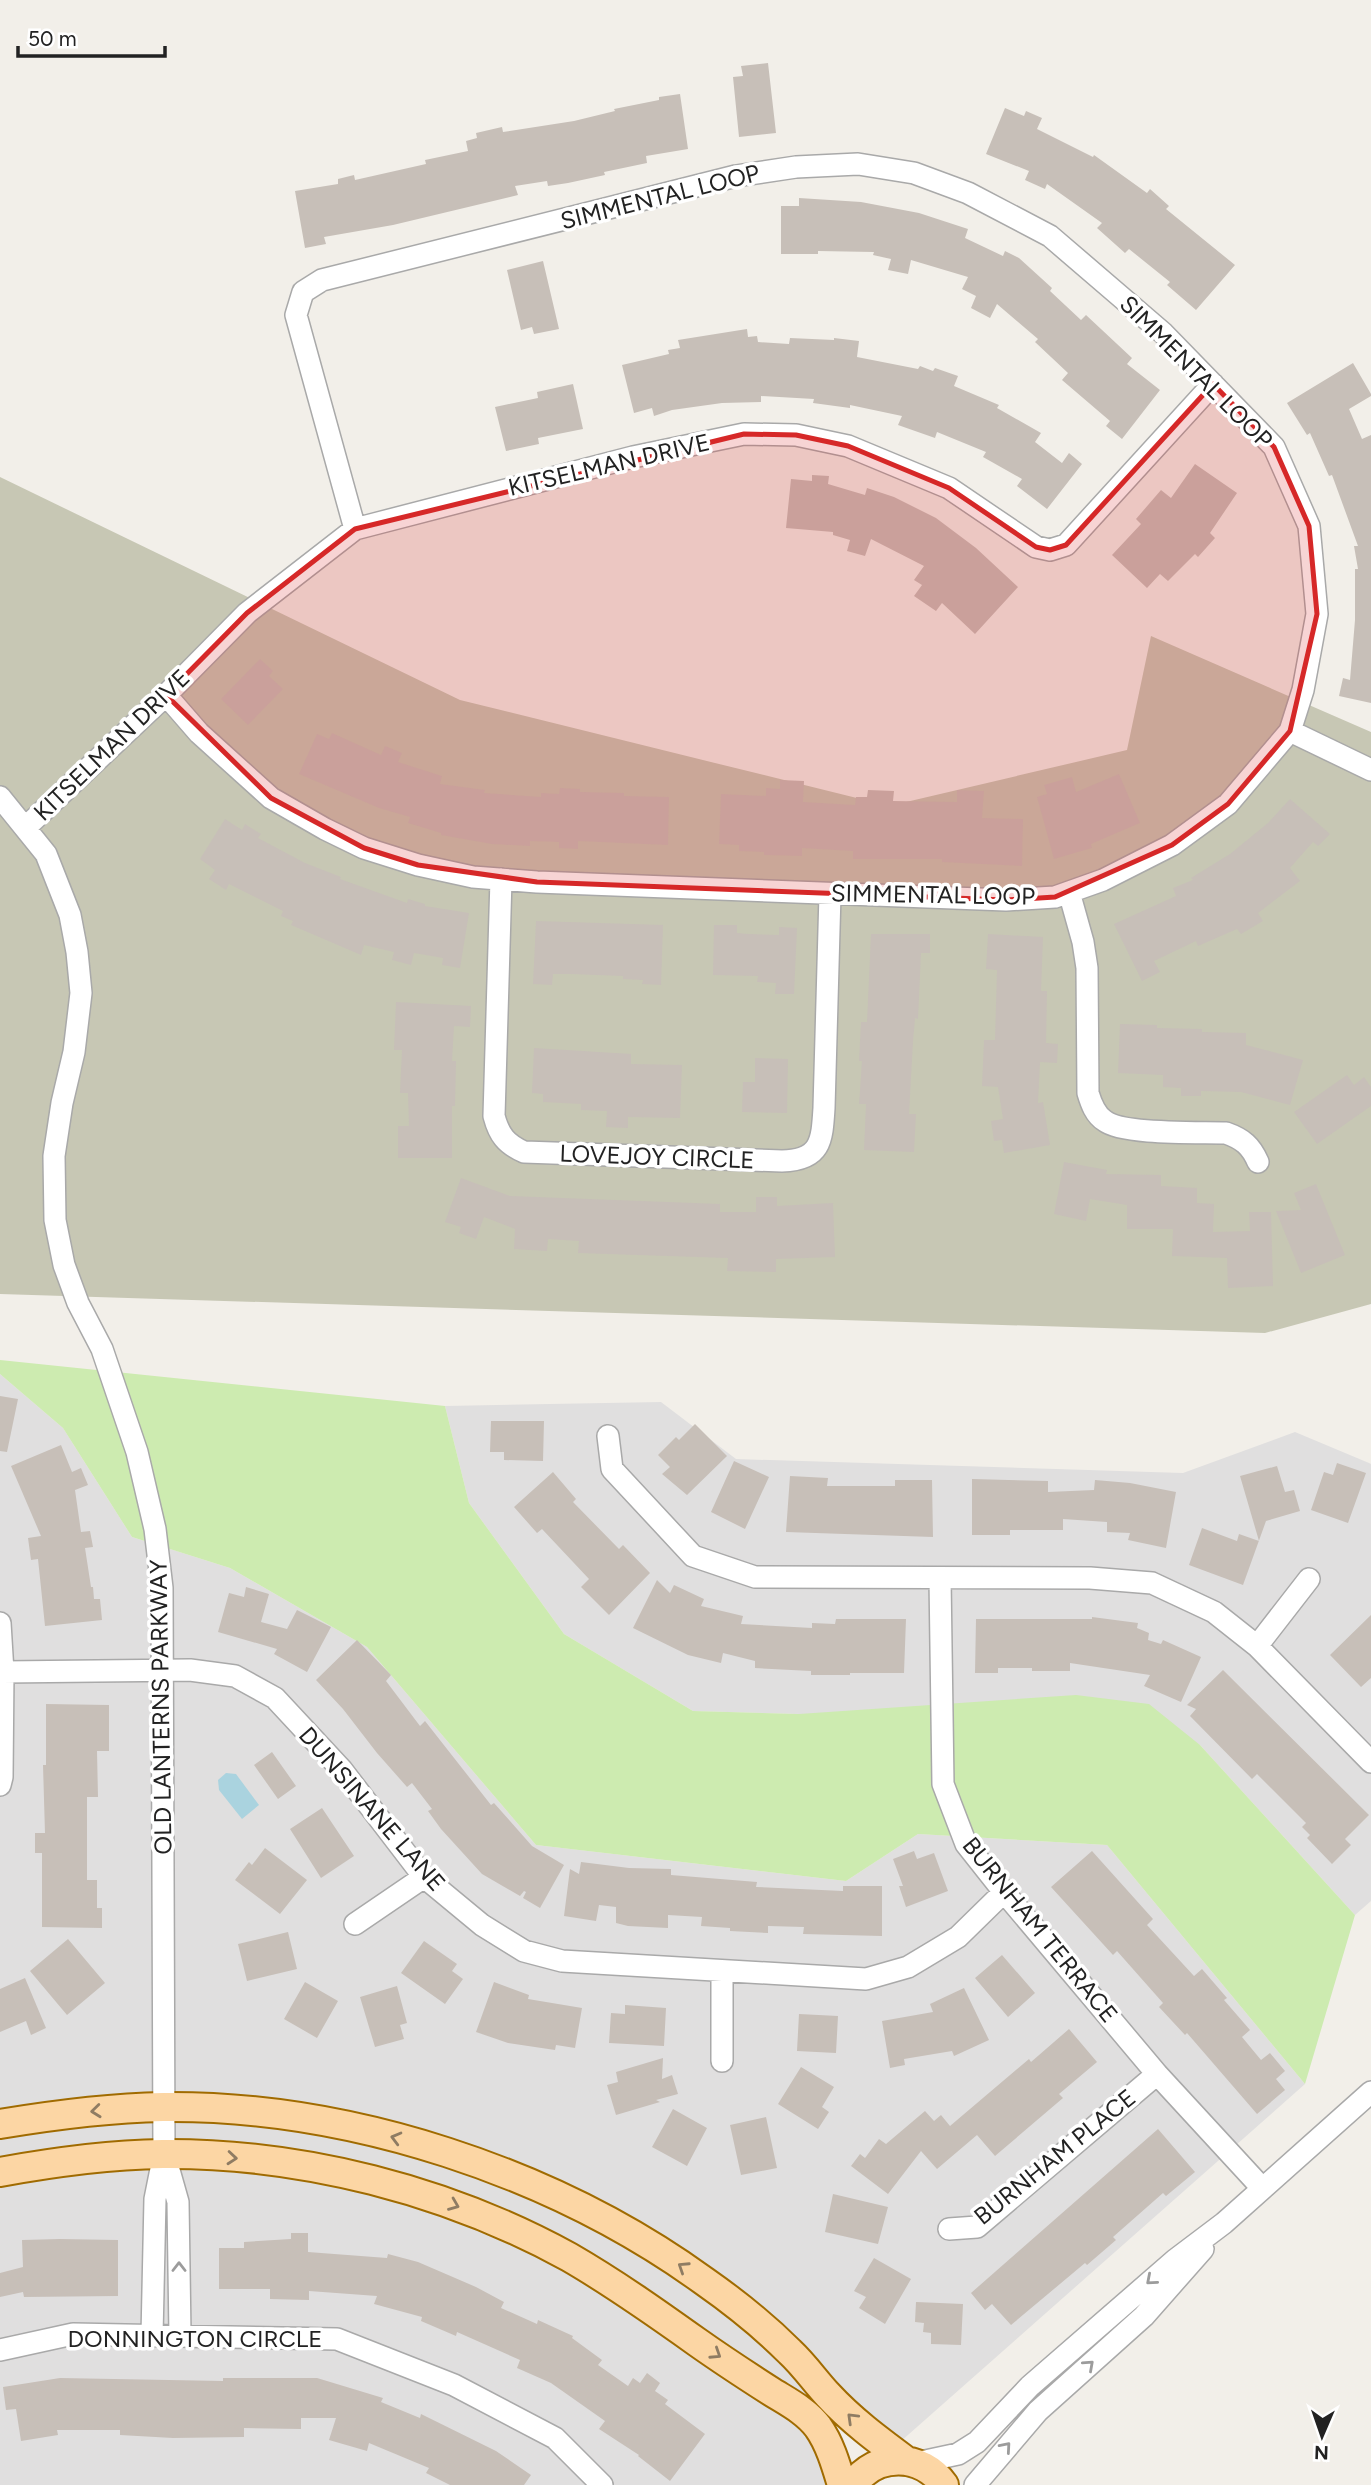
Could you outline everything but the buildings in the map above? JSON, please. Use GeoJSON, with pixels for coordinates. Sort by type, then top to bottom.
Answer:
{"type":"FeatureCollection","features":[{"type":"Feature","properties":{"kind":"main road"},"geometry":{"type":"LineString","coordinates":[[0,2124],[103,2110],[164,2107],[286,2116],[343,2125],[396,2137],[464,2158],[595,2214],[665,2255],[733,2303],[791,2353],[828,2396],[862,2428],[910,2461],[935,2474],[944,2485]]}},
{"type":"Feature","properties":{"kind":"main road"},"geometry":{"type":"LineString","coordinates":[[0,2172],[107,2157],[164,2154],[280,2163],[334,2171],[384,2182],[436,2199],[537,2241],[640,2301],[699,2344],[809,2416],[824,2437],[842,2485]]}},
{"type":"Feature","properties":{"kind":"main road"},"geometry":{"type":"LineString","coordinates":[[853,2485],[865,2472],[883,2462],[910,2461]]}},
{"type":"Feature","properties":{"kind":"street","name":"SIMMENTAL LOOP"},"geometry":{"type":"LineString","coordinates":[[166,695],[199,733],[271,798],[364,848],[418,865],[474,877],[501,879],[1006,900],[1055,897],[1103,880],[1172,845],[1228,804],[1290,731],[1303,690],[1317,614],[1309,526],[1274,447],[1163,333],[1050,236],[968,193],[914,173],[858,164],[796,167],[736,176],[321,280],[303,292],[296,315],[355,529]]}},
{"type":"Feature","properties":{"kind":"street","name":"KITSELMAN DRIVE"},"geometry":{"type":"LineString","coordinates":[[25,828],[166,695],[247,613],[355,529],[633,457],[744,434],[796,435],[848,446],[949,488],[1036,547],[1050,550],[1066,545],[1213,384]]}},
{"type":"Feature","properties":{"kind":"street"},"geometry":{"type":"LineString","coordinates":[[1290,731],[1371,770]]}},
{"type":"Feature","properties":{"kind":"street","name":"OLD LANTERNS PARKWAY"},"geometry":{"type":"LineString","coordinates":[[0,797],[46,854],[69,915],[77,952],[81,993],[74,1052],[62,1103],[54,1156],[55,1220],[64,1265],[78,1303],[102,1349],[140,1465],[155,1529],[162,1588],[164,2154],[155,2199],[152,2336]]}},
{"type":"Feature","properties":{"kind":"street","name":"LOVEJOY CIRCLE"},"geometry":{"type":"LineString","coordinates":[[501,879],[494,1116],[498,1132],[509,1145],[524,1152],[782,1161],[798,1161],[813,1153],[822,1138],[824,1108],[830,894]]}},
{"type":"Feature","properties":{"kind":"street"},"geometry":{"type":"LineString","coordinates":[[1069,891],[1087,968],[1088,1093],[1092,1106],[1104,1121],[1121,1128],[1226,1133],[1252,1148],[1258,1162]]}},
{"type":"Feature","properties":{"kind":"street"},"geometry":{"type":"LineString","coordinates":[[608,1436],[612,1469],[693,1556],[755,1577],[1090,1578],[1152,1583],[1214,1612],[1256,1646],[1371,1762]]}},
{"type":"Feature","properties":{"kind":"street","name":"BURNHAM TERRACE"},"geometry":{"type":"LineString","coordinates":[[940,1578],[943,1784],[967,1844],[1157,2074],[1262,2188]]}},
{"type":"Feature","properties":{"kind":"street"},"geometry":{"type":"LineString","coordinates":[[1256,1646],[1309,1579]]}},
{"type":"Feature","properties":{"kind":"street"},"geometry":{"type":"LineString","coordinates":[[0,1623],[3,1672],[0,1784]]}},
{"type":"Feature","properties":{"kind":"street","name":"DUNSINANE LANE"},"geometry":{"type":"LineString","coordinates":[[3,1672],[190,1670],[234,1675],[275,1699],[342,1770],[424,1877],[482,1925],[524,1951],[562,1961],[866,1979],[908,1967],[958,1937],[1004,1892]]}},
{"type":"Feature","properties":{"kind":"street"},"geometry":{"type":"LineString","coordinates":[[355,1924],[424,1877]]}},
{"type":"Feature","properties":{"kind":"street"},"geometry":{"type":"LineString","coordinates":[[722,2061],[723,1971]]}},
{"type":"Feature","properties":{"kind":"street","name":"BURNHAM PLACE"},"geometry":{"type":"LineString","coordinates":[[949,2229],[977,2227],[1157,2074]]}},
{"type":"Feature","properties":{"kind":"street"},"geometry":{"type":"LineString","coordinates":[[910,2461],[958,2454],[977,2442],[1031,2386],[1175,2260],[1224,2223],[1371,2092]]}},
{"type":"Feature","properties":{"kind":"street","name":"OLD LANTERNS PARKWAY"},"geometry":{"type":"LineString","coordinates":[[164,2154],[178,2202],[180,2335]]}},
{"type":"Feature","properties":{"kind":"street"},"geometry":{"type":"LineString","coordinates":[[975,2485],[1038,2411],[1144,2316],[1224,2223]]}},
{"type":"Feature","properties":{"kind":"street","name":"DONNINGTON CIRCLE"},"geometry":{"type":"LineString","coordinates":[[0,2350],[73,2334],[337,2339],[454,2385],[555,2438],[602,2485]]}},
{"type":"Feature","properties":{"kind":"highlighted area"},"geometry":{"type":"Polygon","coordinates":[[[1213,384],[1274,447],[1309,526],[1317,614],[1290,731],[1228,804],[1172,845],[1055,897],[1006,900],[537,882],[418,865],[364,848],[271,798],[166,695],[247,613],[355,529],[744,434],[796,435],[848,446],[949,488],[1036,547],[1050,550],[1066,545],[1213,384]]]}},
{"type":"Feature","properties":{"kind":"shaded area"},"geometry":{"type":"Polygon","coordinates":[[[0,477],[460,700],[889,806],[1127,750],[1151,636],[1371,732],[1371,1304],[1265,1333],[0,1294],[0,477]]]}},
{"type":"Feature","properties":{"kind":"shaded area"},"geometry":{"type":"Polygon","coordinates":[[[0,1374],[63,1428],[132,1537],[230,1568],[367,1647],[536,1845],[846,1881],[918,1834],[1107,1845],[1305,2084],[900,2442],[822,2422],[825,2485],[0,2485],[0,1374]]]}},
{"type":"Feature","properties":{"kind":"shaded area"},"geometry":{"type":"Polygon","coordinates":[[[661,1402],[736,1459],[1183,1473],[1295,1432],[1371,1464],[1371,1901],[1355,1915],[1200,1745],[799,1714],[693,1711],[564,1634],[469,1503],[445,1406],[661,1402]]]}},
{"type":"Feature","properties":{"kind":"green space"},"geometry":{"type":"Polygon","coordinates":[[[0,1360],[445,1406],[469,1503],[564,1634],[693,1711],[799,1714],[1076,1695],[1149,1704],[1200,1745],[1355,1915],[1305,2084],[1107,1845],[918,1834],[846,1881],[536,1845],[367,1647],[230,1568],[132,1537],[63,1428],[0,1374],[0,1360]]]}},
{"type":"Feature","properties":{"kind":"water"},"geometry":{"type":"Polygon","coordinates":[[[226,1773],[236,1774],[259,1805],[242,1819],[219,1790],[218,1780],[226,1773]]]}}]}
